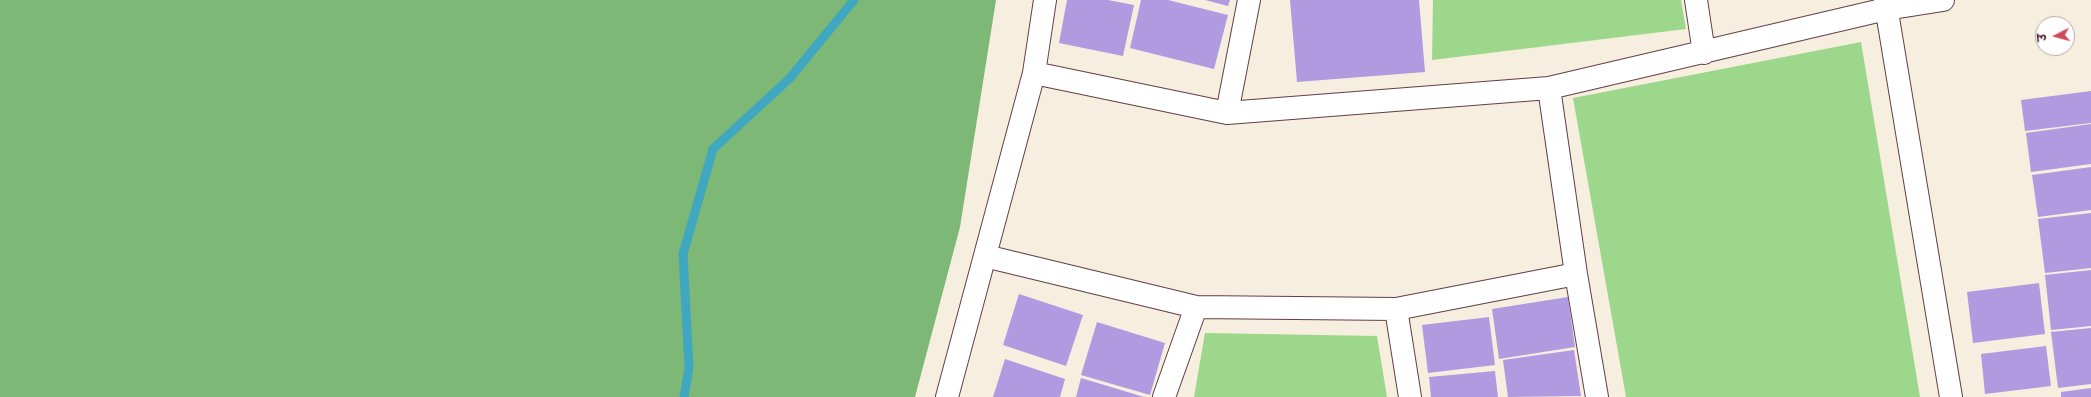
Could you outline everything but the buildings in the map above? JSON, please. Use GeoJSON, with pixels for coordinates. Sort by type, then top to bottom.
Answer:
{"type":"FeatureCollection","features":[{"type":"Feature","properties":{"kind":"street"},"geometry":{"type":"LineString","coordinates":[[947,397],[1034,73],[1045,0]]}},
{"type":"Feature","properties":{"kind":"street"},"geometry":{"type":"LineString","coordinates":[[1227,113],[1249,0]]}},
{"type":"Feature","properties":{"kind":"street"},"geometry":{"type":"LineString","coordinates":[[1696,0],[1704,53]]}},
{"type":"Feature","properties":{"kind":"street"},"geometry":{"type":"LineString","coordinates":[[1034,73],[1227,113],[1549,88],[1704,53],[1885,4],[1943,0]]}},
{"type":"Feature","properties":{"kind":"street"},"geometry":{"type":"LineString","coordinates":[[1885,4],[1950,397]]}},
{"type":"Feature","properties":{"kind":"street"},"geometry":{"type":"LineString","coordinates":[[1549,88],[1576,274],[1598,397]]}},
{"type":"Feature","properties":{"kind":"street"},"geometry":{"type":"LineString","coordinates":[[985,256],[1196,307],[1396,309],[1576,274]]}},
{"type":"Feature","properties":{"kind":"street"},"geometry":{"type":"LineString","coordinates":[[1164,397],[1196,307]]}},
{"type":"Feature","properties":{"kind":"street"},"geometry":{"type":"LineString","coordinates":[[1396,309],[1410,397]]}},
{"type":"Feature","properties":{"kind":"green space"},"geometry":{"type":"Polygon","coordinates":[[[0,0],[996,0],[960,227],[915,397],[0,397],[0,0]]]}},
{"type":"Feature","properties":{"kind":"green space"},"geometry":{"type":"Polygon","coordinates":[[[1433,0],[1681,0],[1686,29],[1432,60],[1433,0]]]}},
{"type":"Feature","properties":{"kind":"green space"},"geometry":{"type":"Polygon","coordinates":[[[1861,42],[1920,397],[1626,397],[1573,98],[1861,42]]]}},
{"type":"Feature","properties":{"kind":"green space"},"geometry":{"type":"Polygon","coordinates":[[[1205,333],[1377,336],[1387,397],[1194,397],[1205,333]]]}},
{"type":"Feature","properties":{"kind":"waterway"},"geometry":{"type":"LineString","coordinates":[[684,397],[689,368],[683,254],[713,149],[790,78],[854,0]]}}]}
